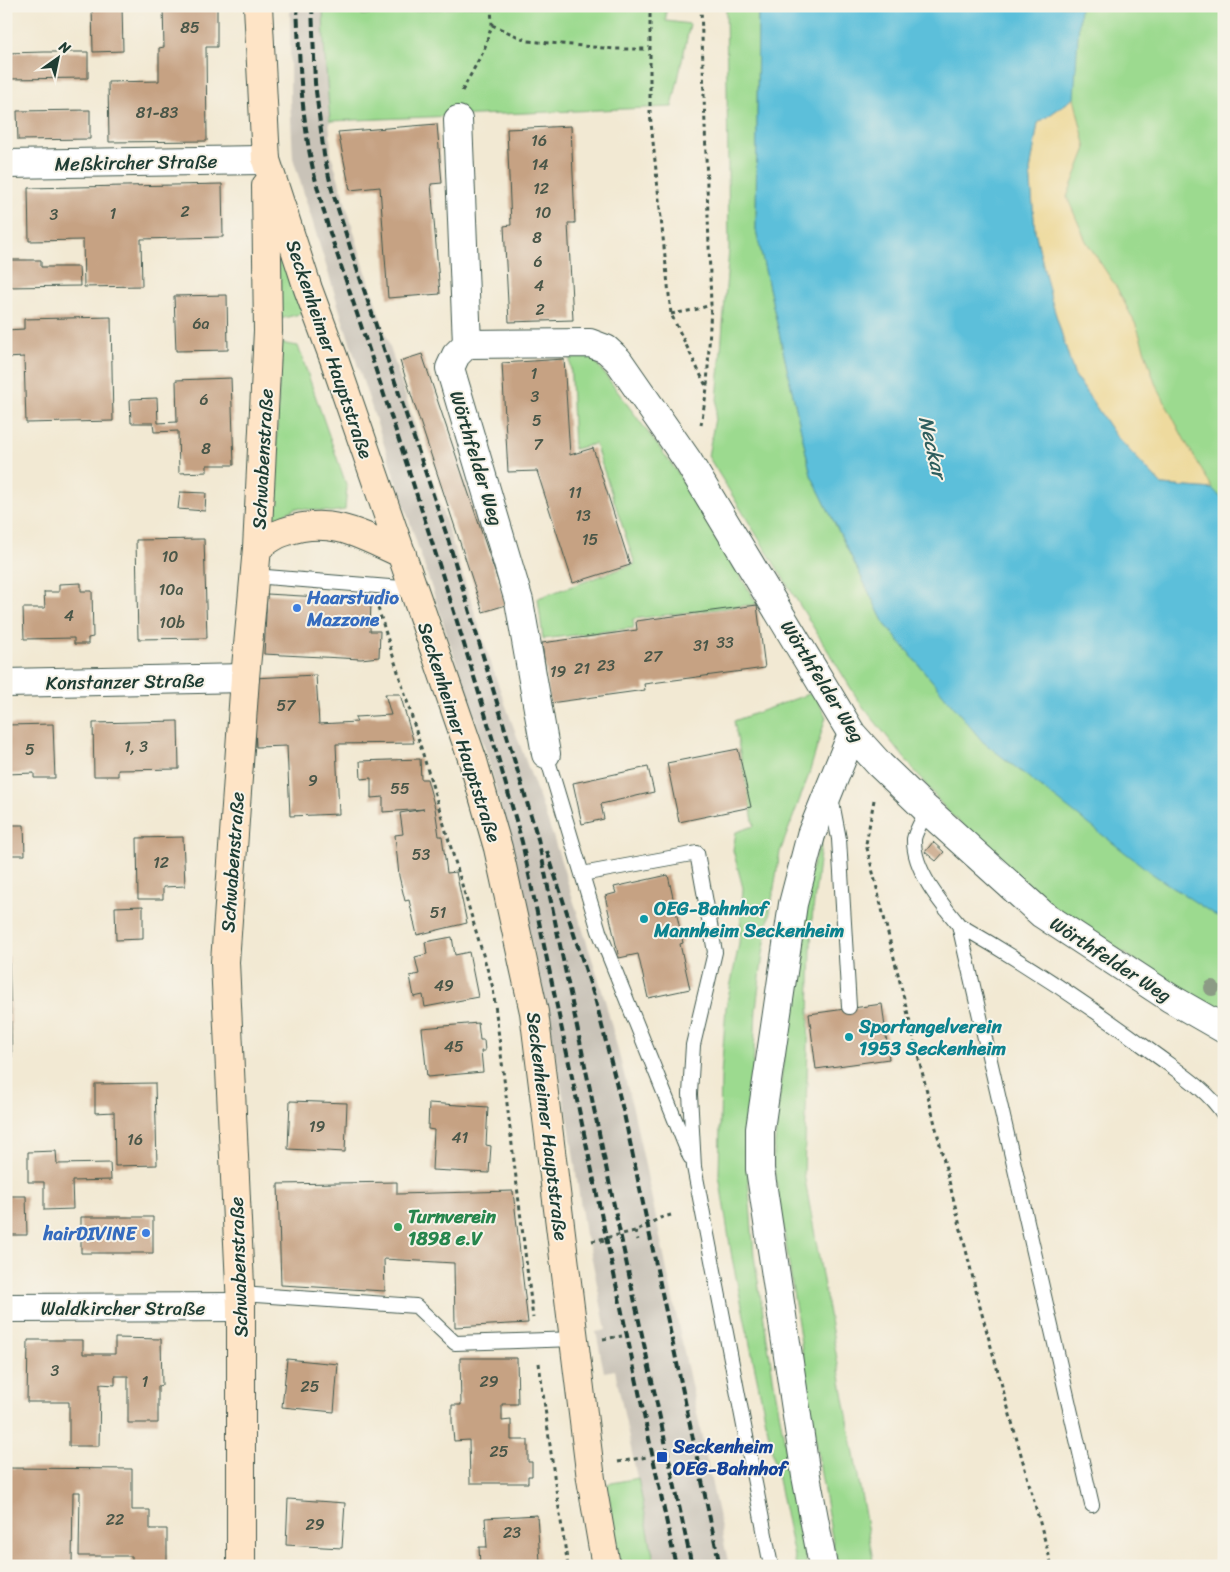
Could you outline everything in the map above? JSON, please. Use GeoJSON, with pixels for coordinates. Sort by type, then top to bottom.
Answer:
{"type":"FeatureCollection","features":[{"type":"Feature","properties":{"kind":"main road","name":"Seckenheimer Hauptstraße"},"geometry":{"type":"LineString","coordinates":[[258,6],[266,160],[308,289],[473,761],[498,848],[534,1012],[586,1340],[591,1478],[606,1566]]}},
{"type":"Feature","properties":{"kind":"main road","name":"Schwabenstraße"},"geometry":{"type":"LineString","coordinates":[[241,1566],[240,1300],[225,962],[245,678],[257,548],[268,330],[266,160]]}},
{"type":"Feature","properties":{"kind":"main road"},"geometry":{"type":"LineString","coordinates":[[257,548],[282,532],[309,525],[339,527],[364,536],[402,554]]}},
{"type":"Feature","properties":{"kind":"street"},"geometry":{"type":"LineString","coordinates":[[458,120],[468,344]]}},
{"type":"Feature","properties":{"kind":"street","name":"Meßkircher Straße"},"geometry":{"type":"LineString","coordinates":[[6,164],[266,160]]}},
{"type":"Feature","properties":{"kind":"street","name":"Wörthfelder Weg"},"geometry":{"type":"LineString","coordinates":[[546,754],[519,601],[450,368],[456,355],[468,344],[590,343],[606,349],[618,360],[688,461],[852,734],[880,765],[1042,914],[1170,998],[1224,1029]]}},
{"type":"Feature","properties":{"kind":"street","name":"Konstanzer Straße"},"geometry":{"type":"LineString","coordinates":[[6,683],[245,678]]}},
{"type":"Feature","properties":{"kind":"street"},"geometry":{"type":"LineString","coordinates":[[823,1566],[806,1476],[760,1169],[760,1129],[793,904],[810,836],[852,734]]}},
{"type":"Feature","properties":{"kind":"street","name":"Waldkircher Straße"},"geometry":{"type":"LineString","coordinates":[[6,1308],[240,1300]]}},
{"type":"Feature","properties":{"kind":"lane"},"geometry":{"type":"LineString","coordinates":[[254,576],[414,589]]}},
{"type":"Feature","properties":{"kind":"lane"},"geometry":{"type":"LineString","coordinates":[[546,754],[599,931],[694,1167]]}},
{"type":"Feature","properties":{"kind":"lane"},"geometry":{"type":"LineString","coordinates":[[830,786],[839,839],[850,1007]]}},
{"type":"Feature","properties":{"kind":"lane"},"geometry":{"type":"LineString","coordinates":[[927,810],[914,838],[918,866],[937,898],[959,925],[1012,956],[1122,1029],[1188,1079],[1218,1106],[1224,1115]]}},
{"type":"Feature","properties":{"kind":"lane"},"geometry":{"type":"LineString","coordinates":[[582,874],[697,853],[715,952],[693,1045],[690,1094],[694,1167],[771,1566]]}},
{"type":"Feature","properties":{"kind":"lane"},"geometry":{"type":"LineString","coordinates":[[959,925],[1092,1506]]}},
{"type":"Feature","properties":{"kind":"lane"},"geometry":{"type":"LineString","coordinates":[[240,1300],[416,1306],[455,1343],[586,1340]]}},
{"type":"Feature","properties":{"kind":"path"},"geometry":{"type":"LineString","coordinates":[[458,120],[462,88],[484,50],[492,25],[491,6]]}},
{"type":"Feature","properties":{"kind":"path"},"geometry":{"type":"LineString","coordinates":[[650,6],[650,113],[670,314],[707,388]]}},
{"type":"Feature","properties":{"kind":"path"},"geometry":{"type":"LineString","coordinates":[[688,461],[700,432],[707,388],[711,305],[701,6]]}},
{"type":"Feature","properties":{"kind":"path"},"geometry":{"type":"LineString","coordinates":[[492,25],[528,41],[615,49],[649,49]]}},
{"type":"Feature","properties":{"kind":"path"},"geometry":{"type":"LineString","coordinates":[[670,314],[711,305]]}},
{"type":"Feature","properties":{"kind":"path"},"geometry":{"type":"LineString","coordinates":[[371,585],[493,988],[530,1302],[554,1483],[568,1566]]}},
{"type":"Feature","properties":{"kind":"path"},"geometry":{"type":"LineString","coordinates":[[880,765],[866,844],[980,1307],[1052,1566]]}},
{"type":"Feature","properties":{"kind":"path"},"geometry":{"type":"LineString","coordinates":[[635,1230],[638,1240]]}},
{"type":"Feature","properties":{"kind":"path"},"geometry":{"type":"LineString","coordinates":[[602,1239],[604,1246]]}},
{"type":"Feature","properties":{"kind":"path"},"geometry":{"type":"LineString","coordinates":[[586,1340],[622,1336]]}},
{"type":"Feature","properties":{"kind":"path"},"geometry":{"type":"LineString","coordinates":[[634,1460],[647,1457]]}},
{"type":"Feature","properties":{"kind":"shaded area"},"geometry":{"type":"Polygon","coordinates":[[[290,6],[323,6],[331,154],[363,263],[494,673],[553,836],[605,1000],[634,1113],[729,1566],[655,1566],[615,1370],[604,1372],[596,1332],[606,1330],[590,1249],[585,1235],[569,1124],[510,844],[488,758],[343,321],[293,158],[290,100],[290,6]]]}},
{"type":"Feature","properties":{"kind":"green space"},"geometry":{"type":"Polygon","coordinates":[[[323,6],[360,6],[362,15],[475,6],[666,6],[666,21],[690,24],[672,107],[330,121],[323,6]]]}},
{"type":"Feature","properties":{"kind":"green space"},"geometry":{"type":"Polygon","coordinates":[[[726,6],[758,6],[756,230],[811,475],[884,623],[950,702],[898,6],[1224,6],[1224,1014],[1176,987],[1051,905],[948,812],[860,703],[708,456],[716,413],[729,249],[726,6]]]}},
{"type":"Feature","properties":{"kind":"green space"},"geometry":{"type":"Polygon","coordinates":[[[276,236],[315,310],[280,319],[276,236]]]}},
{"type":"Feature","properties":{"kind":"green space"},"geometry":{"type":"Polygon","coordinates":[[[280,343],[298,346],[347,487],[345,510],[331,512],[297,508],[274,519],[280,343]]]}},
{"type":"Feature","properties":{"kind":"green space"},"geometry":{"type":"Polygon","coordinates":[[[589,353],[676,470],[757,604],[633,619],[634,628],[543,639],[538,598],[635,564],[595,444],[574,449],[570,355],[589,353]]]}},
{"type":"Feature","properties":{"kind":"green space"},"geometry":{"type":"Polygon","coordinates":[[[814,692],[826,717],[808,777],[780,852],[756,1009],[748,1177],[754,1256],[775,1389],[807,1566],[796,1566],[732,1258],[719,1175],[721,1075],[726,1007],[739,944],[743,888],[733,850],[736,832],[754,826],[734,721],[814,692]]]}},
{"type":"Feature","properties":{"kind":"green space"},"geometry":{"type":"Polygon","coordinates":[[[822,837],[812,919],[804,1174],[874,1566],[837,1566],[773,1160],[799,906],[822,837]]]}},
{"type":"Feature","properties":{"kind":"green space"},"geometry":{"type":"Polygon","coordinates":[[[638,1478],[655,1566],[620,1566],[607,1484],[638,1478]]]}},
{"type":"Feature","properties":{"kind":"sand"},"geometry":{"type":"Polygon","coordinates":[[[1074,98],[1086,148],[1067,197],[1086,241],[1117,288],[1137,327],[1155,383],[1185,441],[1213,489],[1162,485],[1115,435],[1074,374],[1051,299],[1035,231],[1030,171],[1038,123],[1074,98]]]}},
{"type":"Feature","properties":{"kind":"water","name":"Neckar"},"geometry":{"type":"Polygon","coordinates":[[[758,6],[1080,6],[1074,98],[1038,123],[1030,171],[1035,231],[1051,299],[1074,374],[1115,435],[1162,485],[1213,489],[1224,501],[1224,921],[1154,875],[983,742],[884,623],[811,475],[756,230],[758,6]]]}},
{"type":"Feature","properties":{"kind":"building"},"geometry":{"type":"Polygon","coordinates":[[[92,6],[122,6],[123,51],[93,52],[92,6]]]}},
{"type":"Feature","properties":{"kind":"building"},"geometry":{"type":"Polygon","coordinates":[[[163,6],[217,6],[217,47],[206,47],[207,141],[109,142],[108,82],[159,81],[159,48],[164,47],[163,6]]]}},
{"type":"Feature","properties":{"kind":"building"},"geometry":{"type":"Polygon","coordinates":[[[88,52],[88,78],[6,79],[6,53],[88,52]]]}},
{"type":"Feature","properties":{"kind":"building"},"geometry":{"type":"Polygon","coordinates":[[[90,110],[90,139],[18,140],[17,111],[90,110]]]}},
{"type":"Feature","properties":{"kind":"building"},"geometry":{"type":"Polygon","coordinates":[[[437,124],[442,183],[431,184],[440,294],[388,298],[380,187],[350,190],[338,132],[437,124]]]}},
{"type":"Feature","properties":{"kind":"building"},"geometry":{"type":"Polygon","coordinates":[[[571,126],[575,223],[568,223],[573,320],[509,322],[504,226],[511,225],[507,129],[571,126]]]}},
{"type":"Feature","properties":{"kind":"building"},"geometry":{"type":"Polygon","coordinates":[[[222,184],[223,237],[141,239],[142,286],[84,287],[83,240],[29,241],[28,188],[222,184]]]}},
{"type":"Feature","properties":{"kind":"building"},"geometry":{"type":"Polygon","coordinates":[[[6,260],[41,260],[41,267],[79,267],[80,286],[6,287],[6,260]]]}},
{"type":"Feature","properties":{"kind":"building"},"geometry":{"type":"Polygon","coordinates":[[[227,295],[228,350],[176,351],[174,296],[227,295]]]}},
{"type":"Feature","properties":{"kind":"building"},"geometry":{"type":"Polygon","coordinates":[[[111,317],[113,421],[26,423],[24,357],[6,358],[6,330],[24,329],[24,319],[111,317]]]}},
{"type":"Feature","properties":{"kind":"building"},"geometry":{"type":"Polygon","coordinates":[[[422,354],[506,605],[483,612],[400,361],[422,354]]]}},
{"type":"Feature","properties":{"kind":"building"},"geometry":{"type":"Polygon","coordinates":[[[564,359],[570,455],[593,448],[630,565],[573,583],[537,471],[508,472],[502,363],[564,359]]]}},
{"type":"Feature","properties":{"kind":"building"},"geometry":{"type":"Polygon","coordinates":[[[231,378],[234,465],[207,465],[207,472],[179,473],[178,431],[154,432],[153,423],[131,423],[130,399],[157,398],[158,423],[177,422],[176,380],[231,378]]]}},
{"type":"Feature","properties":{"kind":"building"},"geometry":{"type":"Polygon","coordinates":[[[180,492],[206,493],[205,511],[178,509],[180,492]]]}},
{"type":"Feature","properties":{"kind":"building"},"geometry":{"type":"Polygon","coordinates":[[[204,539],[207,638],[138,639],[136,540],[204,539]]]}},
{"type":"Feature","properties":{"kind":"building"},"geometry":{"type":"Polygon","coordinates":[[[81,583],[81,591],[92,591],[93,637],[88,638],[88,644],[74,644],[74,638],[24,639],[23,608],[45,608],[44,592],[59,592],[59,584],[81,583]]]}},
{"type":"Feature","properties":{"kind":"building"},"geometry":{"type":"Polygon","coordinates":[[[267,594],[371,600],[370,631],[380,631],[379,657],[361,659],[264,654],[267,594]]]}},
{"type":"Feature","properties":{"kind":"building"},"geometry":{"type":"Polygon","coordinates":[[[757,605],[765,668],[644,684],[645,690],[550,703],[542,643],[637,630],[636,621],[757,605]]]}},
{"type":"Feature","properties":{"kind":"building"},"geometry":{"type":"Polygon","coordinates":[[[316,675],[319,724],[357,722],[355,717],[391,715],[385,694],[400,694],[414,743],[336,744],[339,814],[290,816],[287,746],[256,747],[253,678],[316,675]]]}},
{"type":"Feature","properties":{"kind":"building"},"geometry":{"type":"Polygon","coordinates":[[[178,721],[179,769],[118,770],[118,776],[94,776],[93,723],[178,721]]]}},
{"type":"Feature","properties":{"kind":"building"},"geometry":{"type":"Polygon","coordinates":[[[53,724],[55,778],[34,778],[34,773],[6,774],[6,725],[53,724]]]}},
{"type":"Feature","properties":{"kind":"building"},"geometry":{"type":"Polygon","coordinates":[[[738,749],[751,807],[679,822],[667,763],[738,749]]]}},
{"type":"Feature","properties":{"kind":"building"},"geometry":{"type":"Polygon","coordinates":[[[420,759],[421,779],[427,779],[435,808],[439,836],[442,836],[447,873],[456,872],[467,923],[417,935],[409,900],[405,901],[399,876],[395,835],[403,834],[400,813],[424,809],[383,812],[383,797],[371,798],[371,778],[361,779],[360,761],[420,759]]]}},
{"type":"Feature","properties":{"kind":"building"},"geometry":{"type":"Polygon","coordinates":[[[648,767],[654,792],[601,804],[604,819],[582,824],[573,783],[648,767]]]}},
{"type":"Feature","properties":{"kind":"building"},"geometry":{"type":"Polygon","coordinates":[[[6,825],[24,825],[25,855],[6,855],[6,825]]]}},
{"type":"Feature","properties":{"kind":"building"},"geometry":{"type":"Polygon","coordinates":[[[183,837],[185,886],[163,887],[163,899],[138,899],[137,838],[183,837]]]}},
{"type":"Feature","properties":{"kind":"building"},"geometry":{"type":"Polygon","coordinates":[[[933,842],[944,852],[936,861],[925,852],[933,842]]]}},
{"type":"Feature","properties":{"kind":"building","name":"OEG-Bahnhof Mannheim Seckenheim"},"geometry":{"type":"Polygon","coordinates":[[[668,875],[683,943],[680,944],[690,989],[648,998],[638,954],[619,958],[605,896],[616,893],[614,887],[668,875]]]}},
{"type":"Feature","properties":{"kind":"building"},"geometry":{"type":"Polygon","coordinates":[[[143,906],[143,939],[116,940],[115,907],[143,906]]]}},
{"type":"Feature","properties":{"kind":"building"},"geometry":{"type":"Polygon","coordinates":[[[452,937],[455,955],[469,952],[478,997],[425,1007],[423,995],[414,997],[410,976],[419,974],[415,957],[427,954],[425,942],[452,937]]]}},
{"type":"Feature","properties":{"kind":"building"},"geometry":{"type":"Polygon","coordinates":[[[6,956],[9,956],[12,1057],[6,1057],[6,956]]]}},
{"type":"Feature","properties":{"kind":"building","name":"Sportangelverein 1953 Seckenheim"},"geometry":{"type":"Polygon","coordinates":[[[882,1004],[889,1059],[816,1069],[809,1014],[882,1004]]]}},
{"type":"Feature","properties":{"kind":"building"},"geometry":{"type":"Polygon","coordinates":[[[478,1023],[480,1040],[484,1040],[485,1051],[481,1051],[483,1072],[427,1077],[422,1028],[478,1023]]]}},
{"type":"Feature","properties":{"kind":"building"},"geometry":{"type":"Polygon","coordinates":[[[155,1083],[157,1165],[115,1166],[114,1112],[95,1113],[95,1084],[155,1083]]]}},
{"type":"Feature","properties":{"kind":"building"},"geometry":{"type":"Polygon","coordinates":[[[290,1101],[347,1103],[345,1152],[288,1149],[290,1101]]]}},
{"type":"Feature","properties":{"kind":"building"},"geometry":{"type":"Polygon","coordinates":[[[429,1103],[488,1107],[486,1145],[491,1146],[489,1173],[432,1170],[434,1130],[428,1129],[429,1103]]]}},
{"type":"Feature","properties":{"kind":"building"},"geometry":{"type":"Polygon","coordinates":[[[56,1151],[57,1164],[110,1163],[111,1180],[72,1181],[73,1209],[44,1210],[44,1182],[28,1182],[28,1152],[56,1151]]]}},
{"type":"Feature","properties":{"kind":"building","name":"Turnverein 1898 e.V"},"geometry":{"type":"Polygon","coordinates":[[[397,1182],[397,1194],[513,1191],[528,1323],[455,1327],[454,1263],[384,1259],[385,1291],[281,1285],[278,1184],[397,1182]]]}},
{"type":"Feature","properties":{"kind":"building"},"geometry":{"type":"Polygon","coordinates":[[[6,1196],[26,1196],[27,1235],[6,1235],[6,1196]]]}},
{"type":"Feature","properties":{"kind":"building"},"geometry":{"type":"Polygon","coordinates":[[[81,1217],[153,1217],[153,1253],[81,1253],[81,1217]]]}},
{"type":"Feature","properties":{"kind":"building"},"geometry":{"type":"Polygon","coordinates":[[[115,1338],[161,1339],[162,1385],[158,1386],[158,1423],[128,1423],[128,1376],[115,1376],[115,1385],[100,1384],[99,1446],[69,1446],[69,1402],[27,1402],[28,1340],[83,1340],[83,1354],[115,1354],[115,1338]]]}},
{"type":"Feature","properties":{"kind":"building"},"geometry":{"type":"Polygon","coordinates":[[[460,1358],[517,1358],[518,1404],[502,1404],[502,1421],[511,1420],[511,1440],[528,1440],[528,1462],[532,1462],[532,1476],[528,1476],[528,1483],[470,1483],[469,1440],[454,1441],[452,1421],[452,1405],[461,1405],[460,1358]]]}},
{"type":"Feature","properties":{"kind":"building"},"geometry":{"type":"Polygon","coordinates":[[[287,1359],[338,1364],[334,1412],[282,1407],[287,1359]]]}},
{"type":"Feature","properties":{"kind":"building"},"geometry":{"type":"Polygon","coordinates":[[[6,1468],[132,1469],[132,1510],[150,1510],[150,1529],[167,1529],[167,1566],[132,1566],[132,1556],[79,1556],[80,1492],[73,1492],[72,1566],[6,1566],[6,1468]]]}},
{"type":"Feature","properties":{"kind":"building"},"geometry":{"type":"Polygon","coordinates":[[[288,1499],[345,1503],[342,1548],[286,1545],[288,1499]]]}},
{"type":"Feature","properties":{"kind":"building"},"geometry":{"type":"Polygon","coordinates":[[[537,1515],[540,1562],[551,1562],[551,1566],[480,1566],[479,1547],[487,1547],[485,1518],[537,1515]]]}},
{"type":"Feature","properties":{"kind":"railway"},"geometry":{"type":"LineString","coordinates":[[297,6],[304,114],[316,180],[329,230],[454,611],[522,842],[676,1566]]}},
{"type":"Feature","properties":{"kind":"railway"},"geometry":{"type":"LineString","coordinates":[[312,6],[315,83],[324,155],[332,190],[447,536],[538,839],[615,1210],[692,1566]]}},
{"type":"Feature","properties":{"kind":"railway"},"geometry":{"type":"LineString","coordinates":[[547,851],[596,1002],[624,1114],[720,1566]]}},
{"type":"Feature","properties":{"kind":"place","name":"Haarstudio Mazzone"},"geometry":{"type":"Point","coordinates":[297,608]}},
{"type":"Feature","properties":{"kind":"place","name":"OEG-Bahnhof Mannheim Seckenheim"},"geometry":{"type":"Point","coordinates":[644,919]}},
{"type":"Feature","properties":{"kind":"place","name":"Sportangelverein 1953 Seckenheim"},"geometry":{"type":"Point","coordinates":[849,1037]}},
{"type":"Feature","properties":{"kind":"place","name":"Turnverein 1898 e.V"},"geometry":{"type":"Point","coordinates":[398,1227]}},
{"type":"Feature","properties":{"kind":"place","name":"hairDIVINE"},"geometry":{"type":"Point","coordinates":[146,1233]}},
{"type":"Feature","properties":{"kind":"place","name":"Seckenheim OEG-Bahnhof"},"geometry":{"type":"Point","coordinates":[662,1457]}}]}
